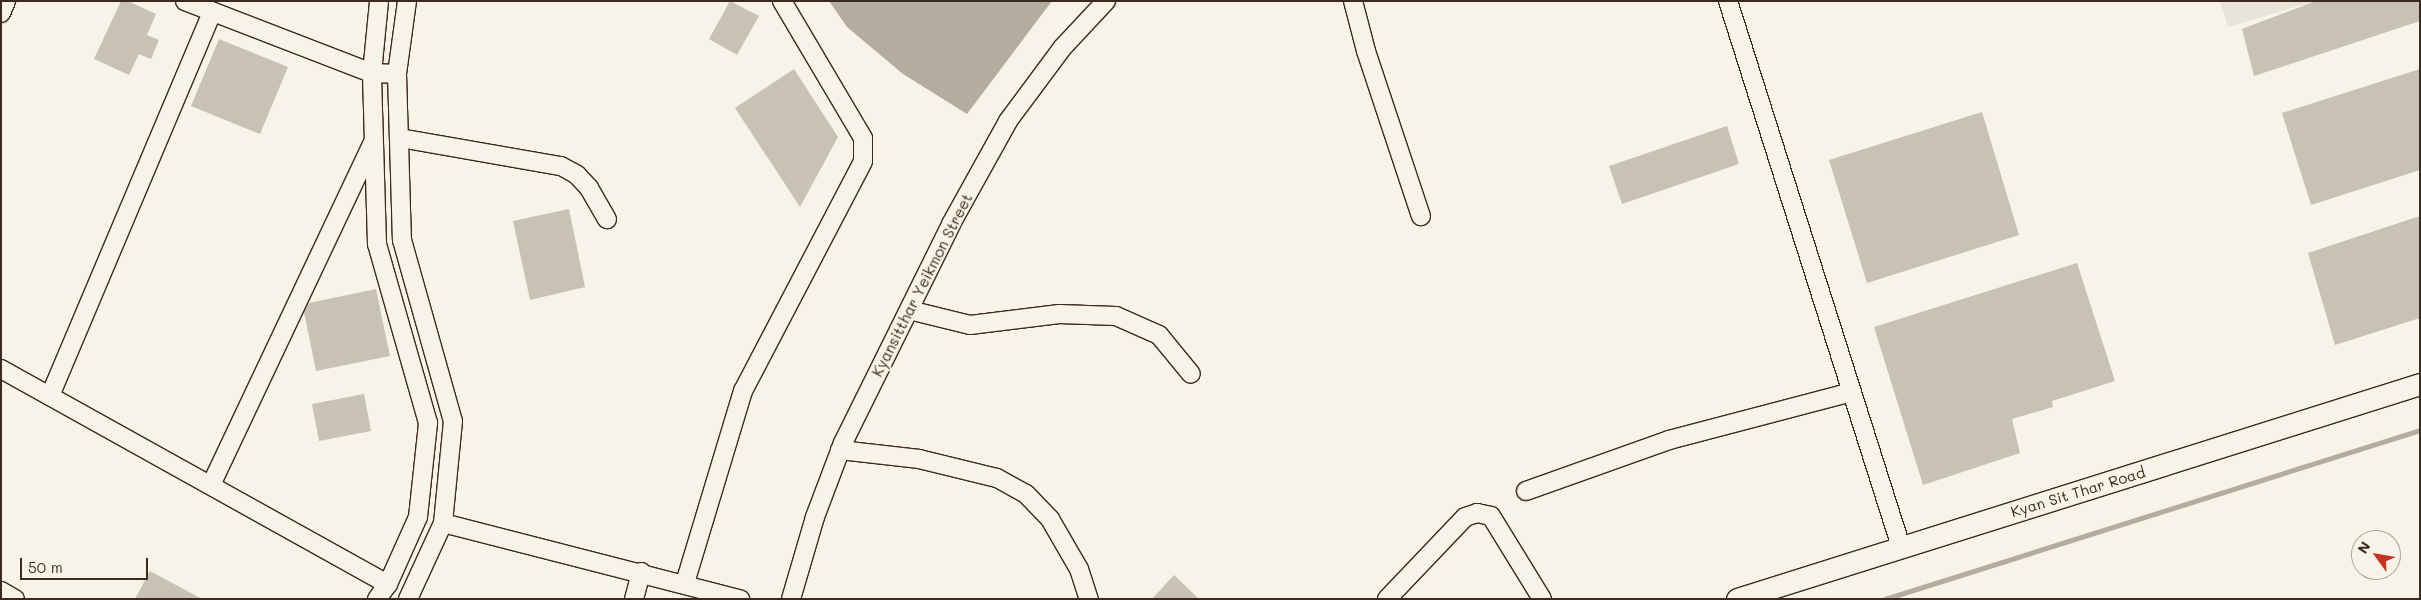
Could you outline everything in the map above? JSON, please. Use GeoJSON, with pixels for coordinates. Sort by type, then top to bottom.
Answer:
{"type":"FeatureCollection","features":[{"type":"Feature","properties":{"kind":"main road","name":"Kyan Sit Thar Road"},"geometry":{"type":"LineString","coordinates":[[1737,599],[2420,384]]}},
{"type":"Feature","properties":{"kind":"street"},"geometry":{"type":"LineString","coordinates":[[1,13],[6,1]]}},
{"type":"Feature","properties":{"kind":"street"},"geometry":{"type":"LineString","coordinates":[[185,1],[372,73],[397,74]]}},
{"type":"Feature","properties":{"kind":"street"},"geometry":{"type":"LineString","coordinates":[[377,599],[388,584],[418,517],[428,423],[377,244],[372,73],[380,1]]}},
{"type":"Feature","properties":{"kind":"street"},"geometry":{"type":"LineString","coordinates":[[406,1],[397,74],[402,240],[453,421],[443,523],[408,599]]}},
{"type":"Feature","properties":{"kind":"street"},"geometry":{"type":"LineString","coordinates":[[685,583],[743,391],[863,161],[863,138],[782,1]]}},
{"type":"Feature","properties":{"kind":"street","name":"Kyansitthar Yeikmon Street"},"geometry":{"type":"LineString","coordinates":[[791,599],[814,517],[840,450],[909,310],[1008,121],[1063,47],[1106,1]]}},
{"type":"Feature","properties":{"kind":"street"},"geometry":{"type":"LineString","coordinates":[[1353,1],[1366,51],[1421,216]]}},
{"type":"Feature","properties":{"kind":"street"},"geometry":{"type":"LineString","coordinates":[[1728,1],[1901,547]]}},
{"type":"Feature","properties":{"kind":"street"},"geometry":{"type":"LineString","coordinates":[[50,396],[212,12]]}},
{"type":"Feature","properties":{"kind":"street"},"geometry":{"type":"LineString","coordinates":[[211,485],[375,138]]}},
{"type":"Feature","properties":{"kind":"street"},"geometry":{"type":"LineString","coordinates":[[400,138],[561,166],[577,174],[590,188],[607,218]]}},
{"type":"Feature","properties":{"kind":"street"},"geometry":{"type":"LineString","coordinates":[[909,310],[970,325],[1059,314],[1116,316],[1159,335],[1191,374]]}},
{"type":"Feature","properties":{"kind":"street"},"geometry":{"type":"LineString","coordinates":[[1,369],[388,584]]}},
{"type":"Feature","properties":{"kind":"street"},"geometry":{"type":"LineString","coordinates":[[1526,491],[1669,440],[1852,392]]}},
{"type":"Feature","properties":{"kind":"street"},"geometry":{"type":"LineString","coordinates":[[840,450],[919,459],[997,478],[1026,494],[1050,519],[1079,569],[1089,599]]}},
{"type":"Feature","properties":{"kind":"street"},"geometry":{"type":"LineString","coordinates":[[1387,599],[1465,517],[1477,513],[1491,516],[1542,599]]}},
{"type":"Feature","properties":{"kind":"street"},"geometry":{"type":"LineString","coordinates":[[443,523],[685,583],[740,599]]}},
{"type":"Feature","properties":{"kind":"street"},"geometry":{"type":"LineString","coordinates":[[634,599],[641,572]]}},
{"type":"Feature","properties":{"kind":"street"},"geometry":{"type":"LineString","coordinates":[[1,591],[15,599]]}},
{"type":"Feature","properties":{"kind":"shaded area"},"geometry":{"type":"Polygon","coordinates":[[[829,1],[1052,1],[967,114],[903,74],[847,27],[829,1]]]}},
{"type":"Feature","properties":{"kind":"shaded area"},"geometry":{"type":"Polygon","coordinates":[[[2220,1],[2316,1],[2228,27],[2220,1]]]}},
{"type":"Feature","properties":{"kind":"building"},"geometry":{"type":"Polygon","coordinates":[[[121,1],[128,1],[156,14],[147,35],[159,40],[151,59],[139,54],[129,75],[94,59],[121,1]]]}},
{"type":"Feature","properties":{"kind":"building"},"geometry":{"type":"Polygon","coordinates":[[[730,1],[759,16],[737,55],[709,39],[730,1]]]}},
{"type":"Feature","properties":{"kind":"building"},"geometry":{"type":"Polygon","coordinates":[[[2316,1],[2420,1],[2420,21],[2254,76],[2242,29],[2316,1]]]}},
{"type":"Feature","properties":{"kind":"building"},"geometry":{"type":"Polygon","coordinates":[[[219,39],[288,67],[260,134],[191,106],[219,39]]]}},
{"type":"Feature","properties":{"kind":"building"},"geometry":{"type":"Polygon","coordinates":[[[794,69],[838,137],[800,207],[735,108],[794,69]]]}},
{"type":"Feature","properties":{"kind":"building"},"geometry":{"type":"Polygon","coordinates":[[[2420,69],[2420,170],[2311,205],[2282,113],[2420,69]]]}},
{"type":"Feature","properties":{"kind":"building"},"geometry":{"type":"Polygon","coordinates":[[[1982,112],[2019,235],[1867,283],[1829,160],[1982,112]]]}},
{"type":"Feature","properties":{"kind":"building"},"geometry":{"type":"Polygon","coordinates":[[[1727,126],[1739,164],[1622,204],[1609,166],[1727,126]]]}},
{"type":"Feature","properties":{"kind":"building"},"geometry":{"type":"Polygon","coordinates":[[[569,209],[585,287],[530,300],[513,221],[569,209]]]}},
{"type":"Feature","properties":{"kind":"building"},"geometry":{"type":"Polygon","coordinates":[[[2420,216],[2420,318],[2335,345],[2308,253],[2420,216]]]}},
{"type":"Feature","properties":{"kind":"building"},"geometry":{"type":"Polygon","coordinates":[[[2077,263],[2115,381],[2052,401],[2053,407],[2012,419],[2020,453],[1923,485],[1874,327],[2077,263]]]}},
{"type":"Feature","properties":{"kind":"building"},"geometry":{"type":"Polygon","coordinates":[[[376,289],[390,356],[316,371],[304,312],[309,303],[376,289]]]}},
{"type":"Feature","properties":{"kind":"building"},"geometry":{"type":"Polygon","coordinates":[[[364,394],[371,431],[319,441],[312,404],[364,394]]]}},
{"type":"Feature","properties":{"kind":"building"},"geometry":{"type":"Polygon","coordinates":[[[150,571],[202,599],[135,599],[150,571]]]}},
{"type":"Feature","properties":{"kind":"building"},"geometry":{"type":"Polygon","coordinates":[[[1174,575],[1199,599],[1152,599],[1174,575]]]}},
{"type":"Feature","properties":{"kind":"waterway"},"geometry":{"type":"LineString","coordinates":[[1885,599],[2420,430]]}}]}
